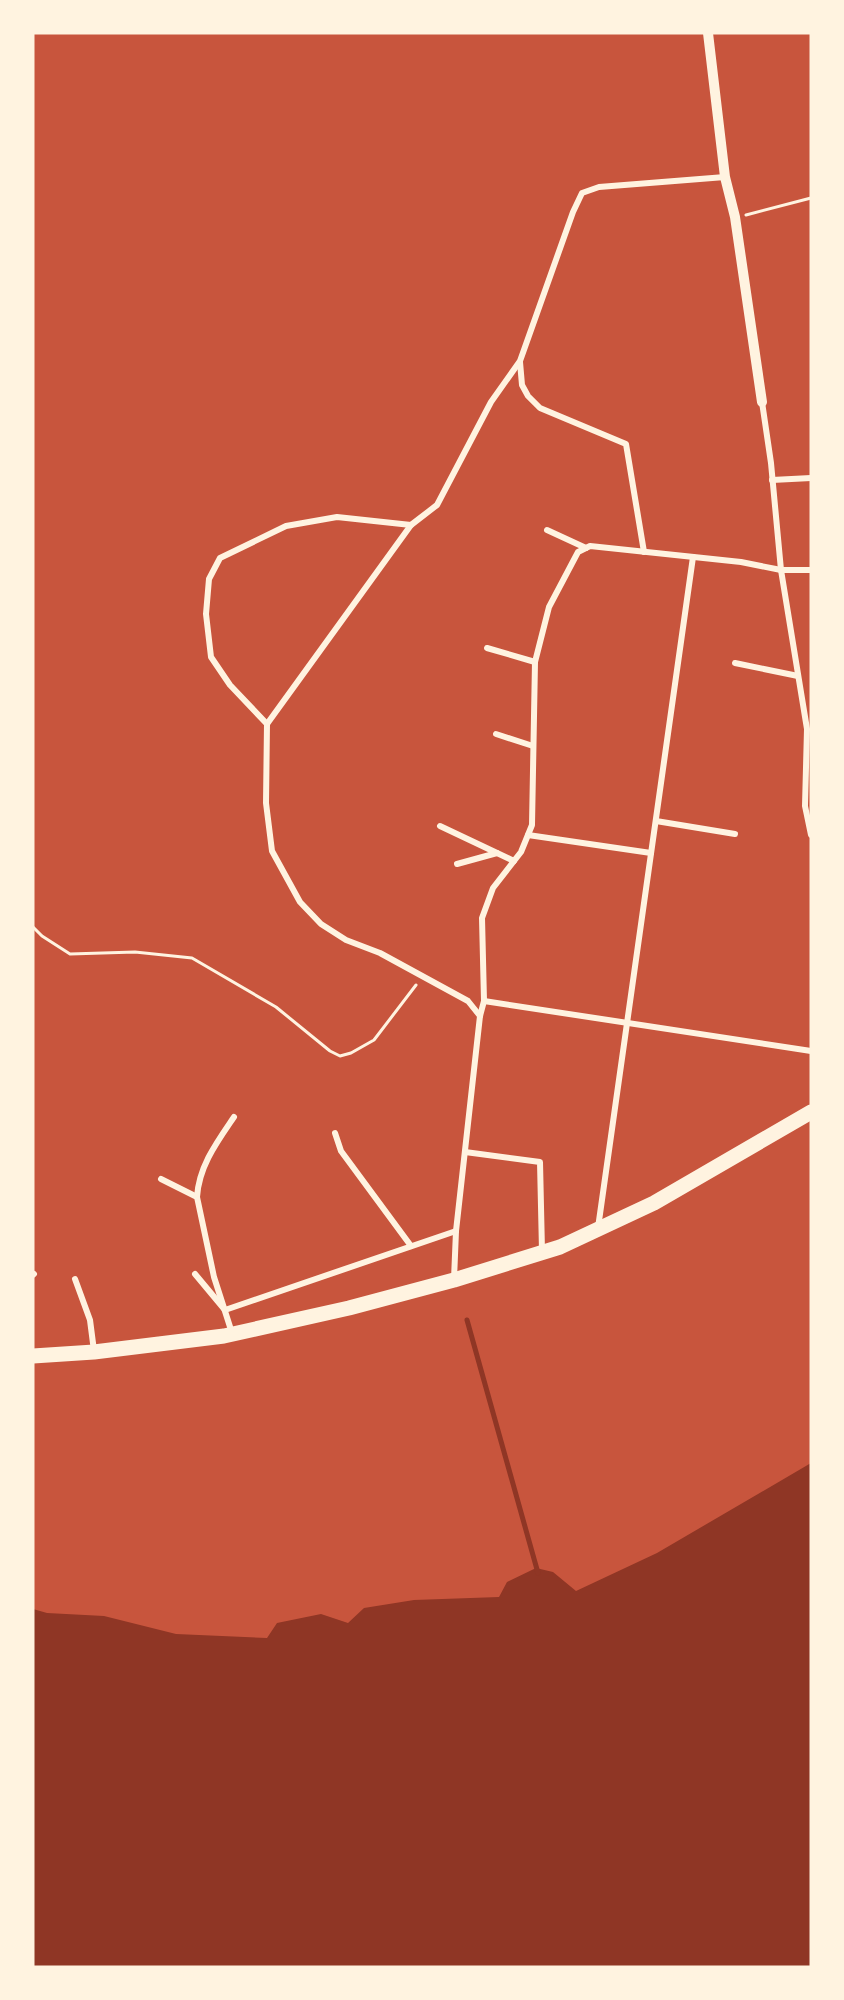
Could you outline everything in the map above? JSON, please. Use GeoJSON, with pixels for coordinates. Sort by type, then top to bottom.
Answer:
{"type":"FeatureCollection","features":[{"type":"Feature","properties":{"kind":"main road"},"geometry":{"type":"LineString","coordinates":[[33,1356],[94,1352],[232,1334],[350,1308],[454,1280],[560,1247],[654,1203],[811,1112]]}},
{"type":"Feature","properties":{"kind":"street"},"geometry":{"type":"LineString","coordinates":[[708,33],[724,177],[735,217],[762,402],[781,570],[807,729],[805,806],[811,835]]}},
{"type":"Feature","properties":{"kind":"street"},"geometry":{"type":"LineString","coordinates":[[480,1016],[468,1001],[380,953],[346,940],[321,924],[300,902],[272,851],[266,803],[267,724],[411,525],[437,505],[491,402],[520,361],[573,212],[582,193],[599,187],[724,177]]}},
{"type":"Feature","properties":{"kind":"street"},"geometry":{"type":"LineString","coordinates":[[520,361],[522,385],[528,396],[540,408],[626,444],[644,552]]}},
{"type":"Feature","properties":{"kind":"street"},"geometry":{"type":"LineString","coordinates":[[772,480],[811,478]]}},
{"type":"Feature","properties":{"kind":"street"},"geometry":{"type":"LineString","coordinates":[[267,724],[230,685],[211,657],[206,614],[209,579],[220,558],[286,526],[337,517],[411,525]]}},
{"type":"Feature","properties":{"kind":"street"},"geometry":{"type":"LineString","coordinates":[[547,530],[586,548]]}},
{"type":"Feature","properties":{"kind":"street"},"geometry":{"type":"LineString","coordinates":[[454,1280],[456,1231],[480,1016],[484,1001],[482,918],[493,888],[521,852],[532,825],[536,662],[549,607],[578,552],[590,546],[741,562],[781,570],[811,570]]}},
{"type":"Feature","properties":{"kind":"street"},"geometry":{"type":"LineString","coordinates":[[597,1229],[693,557]]}},
{"type":"Feature","properties":{"kind":"street"},"geometry":{"type":"LineString","coordinates":[[486,648],[536,662]]}},
{"type":"Feature","properties":{"kind":"street"},"geometry":{"type":"LineString","coordinates":[[735,663],[798,676]]}},
{"type":"Feature","properties":{"kind":"street"},"geometry":{"type":"LineString","coordinates":[[496,734],[533,746]]}},
{"type":"Feature","properties":{"kind":"street"},"geometry":{"type":"LineString","coordinates":[[656,821],[735,834]]}},
{"type":"Feature","properties":{"kind":"street"},"geometry":{"type":"LineString","coordinates":[[440,826],[514,861]]}},
{"type":"Feature","properties":{"kind":"street"},"geometry":{"type":"LineString","coordinates":[[528,835],[651,853]]}},
{"type":"Feature","properties":{"kind":"street"},"geometry":{"type":"LineString","coordinates":[[457,864],[497,853]]}},
{"type":"Feature","properties":{"kind":"street"},"geometry":{"type":"LineString","coordinates":[[484,1001],[811,1051]]}},
{"type":"Feature","properties":{"kind":"street"},"geometry":{"type":"LineString","coordinates":[[232,1334],[214,1277],[197,1197],[198,1182],[209,1155],[234,1117]]}},
{"type":"Feature","properties":{"kind":"street"},"geometry":{"type":"LineString","coordinates":[[335,1133],[341,1151],[411,1246]]}},
{"type":"Feature","properties":{"kind":"street"},"geometry":{"type":"LineString","coordinates":[[465,1152],[540,1162],[542,1252]]}},
{"type":"Feature","properties":{"kind":"street"},"geometry":{"type":"LineString","coordinates":[[161,1179],[197,1197]]}},
{"type":"Feature","properties":{"kind":"street"},"geometry":{"type":"LineString","coordinates":[[225,1310],[456,1231]]}},
{"type":"Feature","properties":{"kind":"street"},"geometry":{"type":"LineString","coordinates":[[195,1274],[225,1310]]}},
{"type":"Feature","properties":{"kind":"street"},"geometry":{"type":"LineString","coordinates":[[75,1279],[90,1320],[94,1352]]}},
{"type":"Feature","properties":{"kind":"path"},"geometry":{"type":"LineString","coordinates":[[735,217],[811,198]]}},
{"type":"Feature","properties":{"kind":"path"},"geometry":{"type":"LineString","coordinates":[[33,927],[42,936],[70,954],[135,952],[192,958],[276,1007],[330,1051],[340,1056],[351,1053],[374,1040],[423,977]]}},
{"type":"Feature","properties":{"kind":"shaded area"},"geometry":{"type":"Polygon","coordinates":[[[811,1463],[811,1967],[33,1967],[33,1609],[47,1613],[104,1616],[176,1634],[267,1638],[277,1623],[321,1614],[348,1623],[364,1608],[414,1600],[499,1597],[507,1582],[536,1568],[553,1572],[576,1591],[657,1553],[811,1463]]]}},
{"type":"Feature","properties":{"kind":"waterway"},"geometry":{"type":"LineString","coordinates":[[467,1320],[538,1573]]}}]}
